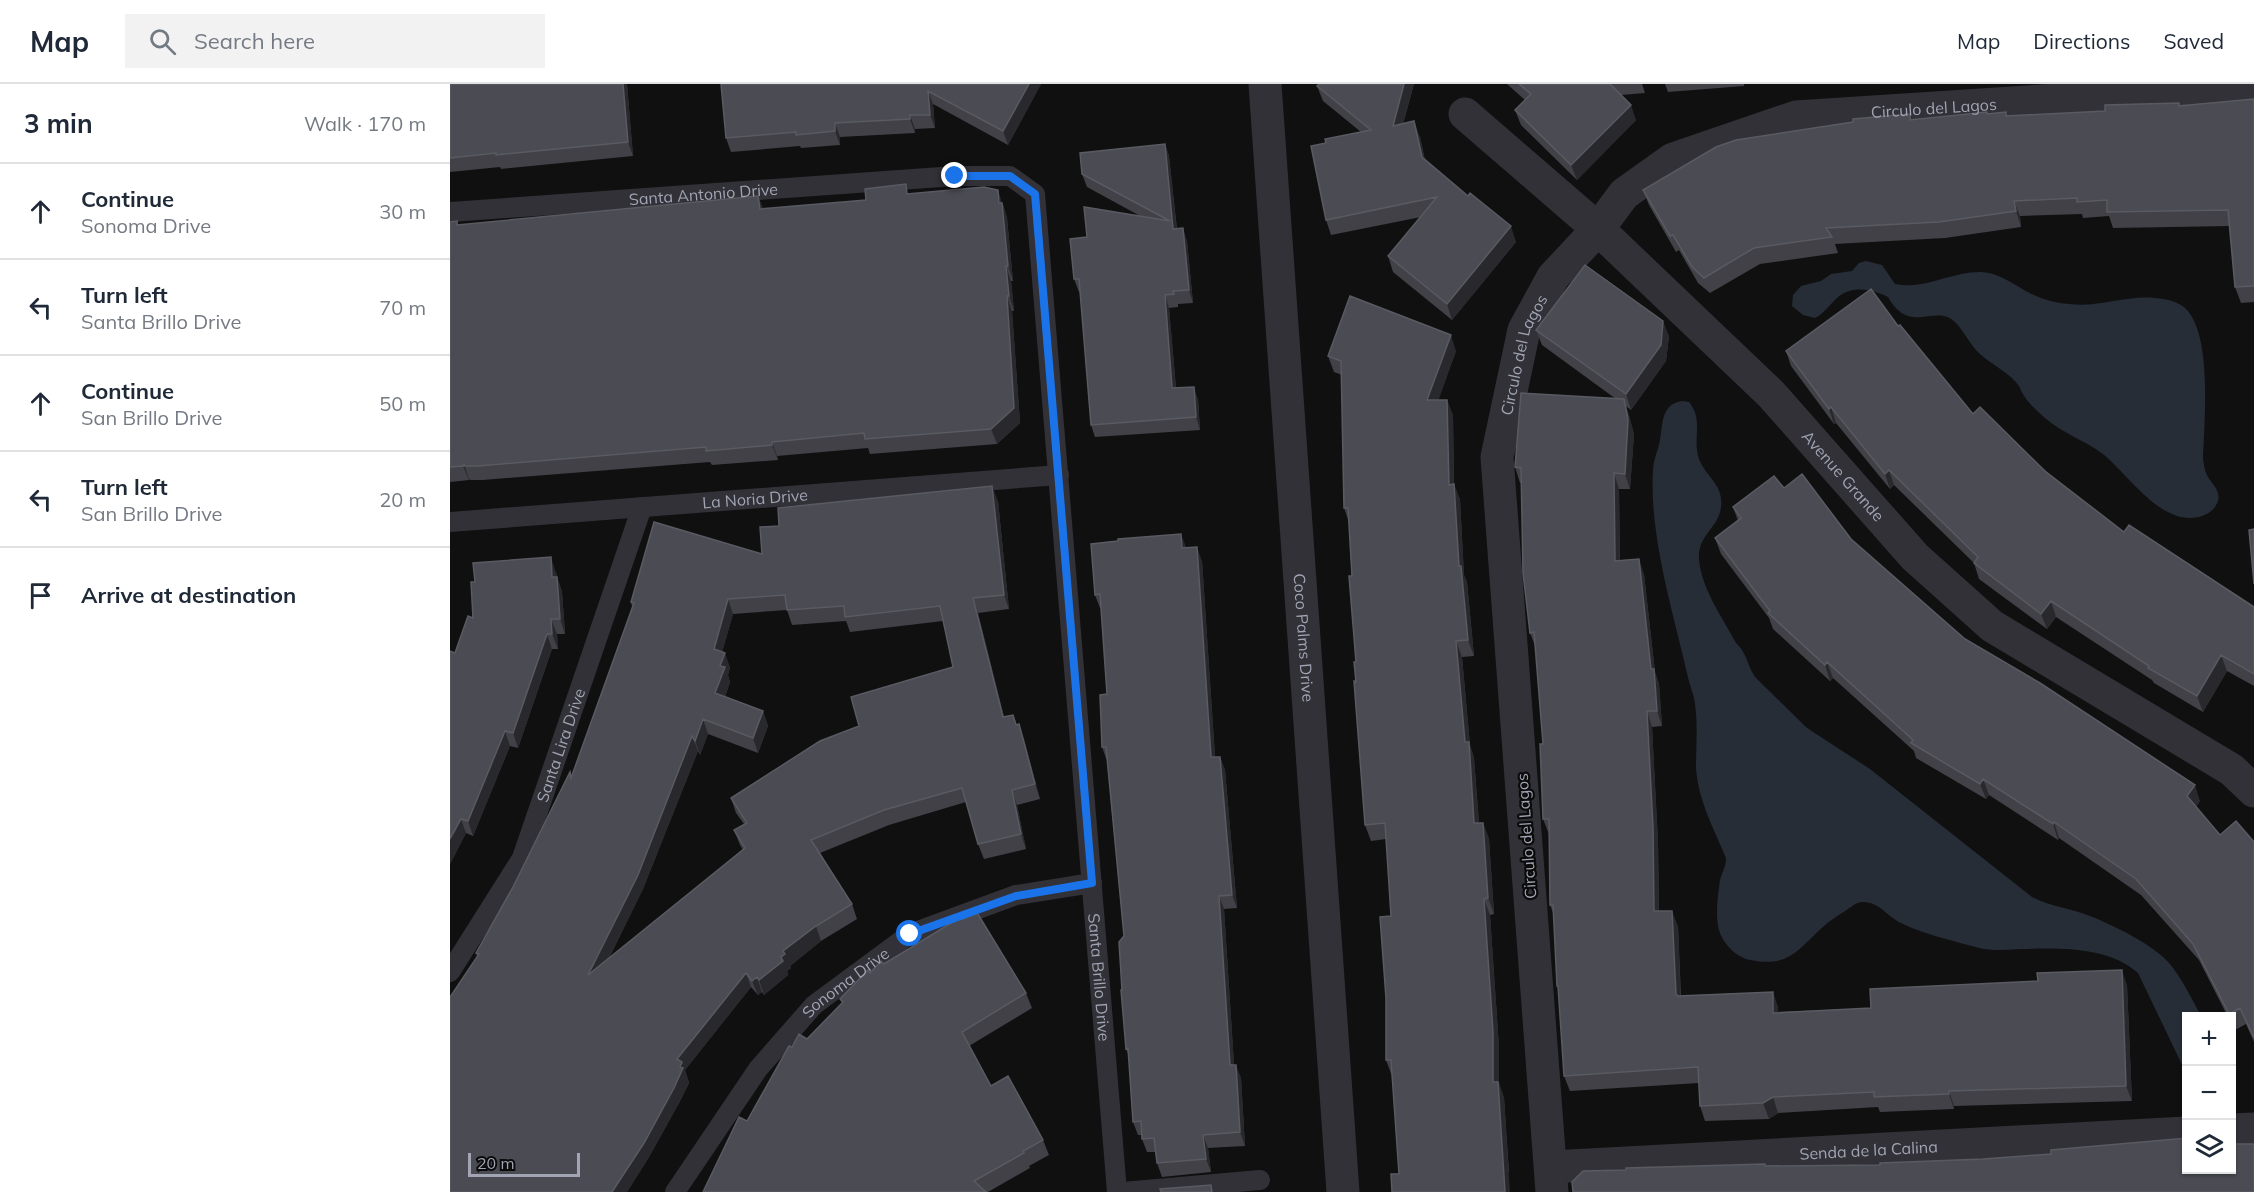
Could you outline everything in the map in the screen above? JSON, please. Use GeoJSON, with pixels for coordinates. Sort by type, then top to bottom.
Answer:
{"type":"FeatureCollection","features":[{"type":"Feature","properties":{"kind":"street","name":"Coco Palms Drive"},"geometry":{"type":"LineString","coordinates":[[1265,84],[1343,1192]]}},
{"type":"Feature","properties":{"kind":"street","name":"Circulo del Lagos"},"geometry":{"type":"LineString","coordinates":[[1551,1180],[1497,457],[1524,330],[1553,277],[1598,229],[1624,194],[1673,159],[1796,117],[2254,87]]}},
{"type":"Feature","properties":{"kind":"street","name":"Avenue Grande"},"geometry":{"type":"LineString","coordinates":[[1465,114],[1598,229],[1771,394],[1915,557],[1992,626],[2232,770],[2254,791]]}},
{"type":"Feature","properties":{"kind":"street"},"geometry":{"type":"LineString","coordinates":[[2236,1130],[2254,1129]]}},
{"type":"Feature","properties":{"kind":"street","name":"Senda de la Calina"},"geometry":{"type":"LineString","coordinates":[[1551,1180],[2182,1133]]}},
{"type":"Feature","properties":{"kind":"lane","name":"Santa Antonio Drive"},"geometry":{"type":"LineString","coordinates":[[450,212],[955,176],[1010,176],[1035,194],[1059,475]]}},
{"type":"Feature","properties":{"kind":"lane","name":"La Noria Drive"},"geometry":{"type":"LineString","coordinates":[[450,522],[1059,475]]}},
{"type":"Feature","properties":{"kind":"lane","name":"Santa Brillo Drive"},"geometry":{"type":"LineString","coordinates":[[1059,475],[1117,1192]]}},
{"type":"Feature","properties":{"kind":"lane","name":"Santa Lira Drive"},"geometry":{"type":"LineString","coordinates":[[450,972],[522,858],[642,507]]}},
{"type":"Feature","properties":{"kind":"lane","name":"Sonoma Drive"},"geometry":{"type":"LineString","coordinates":[[675,1192],[758,1069],[814,1005],[881,955],[910,934],[1016,896],[1092,883]]}},
{"type":"Feature","properties":{"kind":"lane"},"geometry":{"type":"LineString","coordinates":[[1123,1192],[1260,1180]]}},
{"type":"Feature","properties":{"kind":"shaded area"},"geometry":{"type":"Polygon","coordinates":[[[1866,261],[1882,265],[1895,284],[1917,285],[1980,272],[1994,274],[2034,295],[2060,303],[2080,305],[2133,298],[2155,298],[2175,302],[2185,308],[2194,320],[2200,337],[2205,379],[2203,459],[2206,473],[2218,493],[2219,497],[2215,506],[2205,515],[2188,518],[2174,515],[2160,508],[2103,454],[2059,428],[2033,407],[2015,381],[1980,354],[1955,322],[1947,317],[1905,315],[1888,297],[1862,290],[1843,294],[1815,318],[1803,315],[1792,306],[1793,295],[1801,286],[1821,281],[1831,274],[1852,271],[1859,263],[1866,261]]]}},
{"type":"Feature","properties":{"kind":"shaded area"},"geometry":{"type":"Polygon","coordinates":[[[1689,402],[1693,409],[1697,423],[1699,459],[1717,487],[1721,499],[1719,514],[1699,551],[1704,582],[1755,677],[1807,728],[1870,769],[2032,897],[2083,913],[2110,925],[2133,936],[2163,957],[2179,976],[2199,1012],[2182,1012],[2182,1065],[2138,973],[2126,964],[2098,953],[2066,949],[1989,950],[1979,948],[1909,927],[1868,902],[1854,905],[1830,921],[1800,949],[1784,959],[1764,962],[1750,960],[1735,953],[1727,945],[1719,930],[1717,912],[1720,880],[1726,858],[1707,814],[1697,780],[1694,700],[1669,599],[1655,521],[1653,467],[1664,416],[1670,406],[1675,403],[1689,402]]]}},
{"type":"Feature","properties":{"kind":"building"},"geometry":{"type":"Polygon","coordinates":[[[450,84],[623,84],[628,142],[450,158],[450,84]]]}},
{"type":"Feature","properties":{"kind":"building"},"geometry":{"type":"Polygon","coordinates":[[[721,84],[1029,84],[1003,131],[928,91],[930,115],[910,115],[910,119],[835,123],[835,131],[726,138],[721,84]]]}},
{"type":"Feature","properties":{"kind":"building"},"geometry":{"type":"Polygon","coordinates":[[[1319,84],[1404,84],[1393,126],[1414,121],[1422,157],[1468,196],[1470,193],[1511,226],[1447,304],[1388,256],[1437,197],[1326,220],[1311,146],[1326,143],[1325,139],[1371,130],[1317,86],[1319,84]]]}},
{"type":"Feature","properties":{"kind":"building"},"geometry":{"type":"Polygon","coordinates":[[[1519,84],[1610,84],[1631,105],[1571,165],[1515,110],[1531,94],[1519,84]]]}},
{"type":"Feature","properties":{"kind":"building"},"geometry":{"type":"Polygon","coordinates":[[[2254,99],[2254,286],[2235,287],[2228,210],[2107,212],[2107,200],[2077,202],[2077,198],[2014,201],[2016,211],[1939,222],[1826,228],[1832,237],[1754,248],[1704,278],[1692,267],[1673,235],[1670,236],[1643,190],[1716,147],[1736,140],[1853,122],[1853,119],[1910,114],[1910,120],[1987,112],[1987,114],[2006,112],[2006,116],[2105,111],[2105,105],[2179,103],[2179,106],[2254,99]]]}},
{"type":"Feature","properties":{"kind":"building"},"geometry":{"type":"Polygon","coordinates":[[[1165,144],[1173,229],[1183,228],[1189,290],[1173,291],[1174,294],[1165,295],[1172,388],[1194,387],[1196,417],[1091,425],[1079,279],[1074,279],[1070,239],[1087,237],[1084,207],[1170,221],[1082,174],[1080,153],[1165,144]]]}},
{"type":"Feature","properties":{"kind":"building"},"geometry":{"type":"Polygon","coordinates":[[[906,184],[907,194],[984,187],[998,190],[999,203],[1002,203],[1008,266],[1006,266],[1009,296],[1007,296],[1014,408],[991,429],[865,439],[864,433],[706,451],[706,447],[478,466],[464,466],[464,464],[450,467],[450,222],[457,221],[457,225],[758,196],[760,209],[866,200],[865,189],[906,184]]]}},
{"type":"Feature","properties":{"kind":"building"},"geometry":{"type":"Polygon","coordinates":[[[1585,265],[1663,321],[1661,345],[1626,394],[1536,330],[1585,265]]]}},
{"type":"Feature","properties":{"kind":"building"},"geometry":{"type":"Polygon","coordinates":[[[1871,289],[1898,326],[1900,325],[1973,414],[1980,407],[2046,472],[2124,532],[2129,525],[2254,607],[2254,674],[2221,655],[2197,696],[2148,668],[2149,666],[2051,601],[2041,614],[1974,563],[1978,557],[1889,470],[1885,474],[1831,407],[1829,409],[1786,351],[1871,289]]]}},
{"type":"Feature","properties":{"kind":"building"},"geometry":{"type":"Polygon","coordinates":[[[1350,296],[1451,335],[1427,400],[1447,400],[1449,485],[1454,484],[1459,566],[1461,566],[1468,640],[1456,641],[1465,742],[1469,742],[1474,823],[1483,823],[1488,898],[1484,899],[1493,1032],[1493,1082],[1498,1082],[1505,1192],[1392,1192],[1391,1174],[1399,1174],[1391,1060],[1386,1060],[1386,998],[1380,917],[1391,916],[1385,823],[1365,825],[1354,681],[1356,682],[1354,662],[1356,662],[1349,576],[1352,576],[1348,508],[1344,508],[1341,361],[1328,356],[1350,296]]]}},
{"type":"Feature","properties":{"kind":"building"},"geometry":{"type":"Polygon","coordinates":[[[1521,393],[1624,399],[1628,419],[1625,474],[1614,473],[1615,561],[1639,559],[1651,669],[1654,669],[1657,711],[1647,711],[1653,827],[1654,911],[1672,911],[1676,994],[1678,996],[1773,992],[1773,1013],[1871,1008],[1870,989],[2038,981],[2037,973],[2122,970],[2126,1086],[1949,1091],[1949,1094],[1874,1097],[1874,1092],[1773,1097],[1763,1103],[1700,1106],[1698,1067],[1564,1076],[1553,905],[1550,905],[1549,819],[1543,819],[1540,744],[1543,744],[1534,632],[1530,633],[1523,573],[1521,468],[1515,467],[1521,393]]]}},
{"type":"Feature","properties":{"kind":"building"},"geometry":{"type":"Polygon","coordinates":[[[1802,474],[1851,539],[1965,639],[2040,683],[2195,785],[2187,796],[2220,835],[2236,821],[2254,842],[2254,1038],[2240,1008],[2228,1012],[2193,944],[2136,879],[2054,822],[2053,824],[1983,779],[1980,784],[1911,743],[1913,740],[1827,662],[1825,665],[1768,613],[1770,611],[1715,538],[1741,518],[1733,507],[1774,476],[1784,488],[1802,474]]]}},
{"type":"Feature","properties":{"kind":"building"},"geometry":{"type":"Polygon","coordinates":[[[992,486],[1004,595],[973,598],[1003,717],[1013,715],[1016,725],[1019,724],[1035,784],[1012,790],[1021,834],[978,844],[962,788],[884,810],[811,840],[852,904],[816,926],[783,951],[785,954],[781,957],[783,961],[759,980],[757,977],[752,981],[746,973],[677,1059],[682,1062],[680,1067],[683,1068],[674,1088],[644,1143],[612,1192],[450,1192],[450,997],[479,954],[476,953],[513,887],[570,772],[571,778],[634,603],[631,602],[654,522],[762,554],[760,527],[779,526],[778,508],[992,486]],[[785,595],[728,599],[714,649],[725,653],[720,666],[725,667],[715,693],[763,711],[753,738],[703,719],[695,741],[692,736],[638,875],[588,975],[745,848],[734,830],[747,823],[731,798],[820,741],[859,726],[851,697],[953,667],[940,606],[845,617],[844,606],[787,610],[785,595]]]}},
{"type":"Feature","properties":{"kind":"building"},"geometry":{"type":"Polygon","coordinates":[[[2254,529],[2254,584],[2249,530],[2254,529]]]}},
{"type":"Feature","properties":{"kind":"building"},"geometry":{"type":"Polygon","coordinates":[[[1181,534],[1182,548],[1197,547],[1211,757],[1220,757],[1232,895],[1219,896],[1230,1065],[1236,1065],[1240,1132],[1203,1135],[1206,1159],[1157,1163],[1154,1138],[1142,1139],[1141,1121],[1133,1122],[1121,990],[1119,942],[1124,936],[1106,747],[1102,747],[1100,695],[1107,694],[1100,594],[1095,595],[1091,544],[1118,541],[1118,539],[1181,534]]]}},
{"type":"Feature","properties":{"kind":"building"},"geometry":{"type":"Polygon","coordinates":[[[551,557],[552,577],[557,577],[560,619],[551,619],[552,634],[547,634],[513,733],[505,731],[468,821],[461,819],[450,839],[450,651],[455,653],[468,616],[473,618],[471,582],[475,582],[473,563],[551,557]]]}},
{"type":"Feature","properties":{"kind":"building"},"geometry":{"type":"Polygon","coordinates":[[[976,911],[1026,993],[962,1032],[991,1086],[1008,1076],[1043,1140],[974,1181],[986,1192],[703,1192],[739,1117],[747,1121],[789,1046],[792,1047],[799,1034],[807,1039],[843,1002],[840,999],[868,970],[870,973],[881,961],[884,964],[961,917],[963,919],[976,911]]]}},
{"type":"Feature","properties":{"kind":"building"},"geometry":{"type":"Polygon","coordinates":[[[2182,1138],[2182,1174],[2236,1174],[2236,1144],[2254,1144],[2254,1192],[1573,1192],[1572,1182],[1583,1171],[1626,1170],[1626,1168],[1765,1164],[1765,1166],[1880,1165],[1880,1163],[2051,1154],[2051,1150],[2182,1138]]]}},
{"type":"Feature","properties":{"kind":"building"},"geometry":{"type":"Polygon","coordinates":[[[1211,1185],[1212,1192],[1161,1192],[1160,1189],[1211,1185]]]}},
{"type":"Feature","properties":{"kind":"route"},"geometry":{"type":"LineString","coordinates":[[910,934],[1016,896],[1092,883],[1035,194],[1010,176],[955,176]]}}]}
